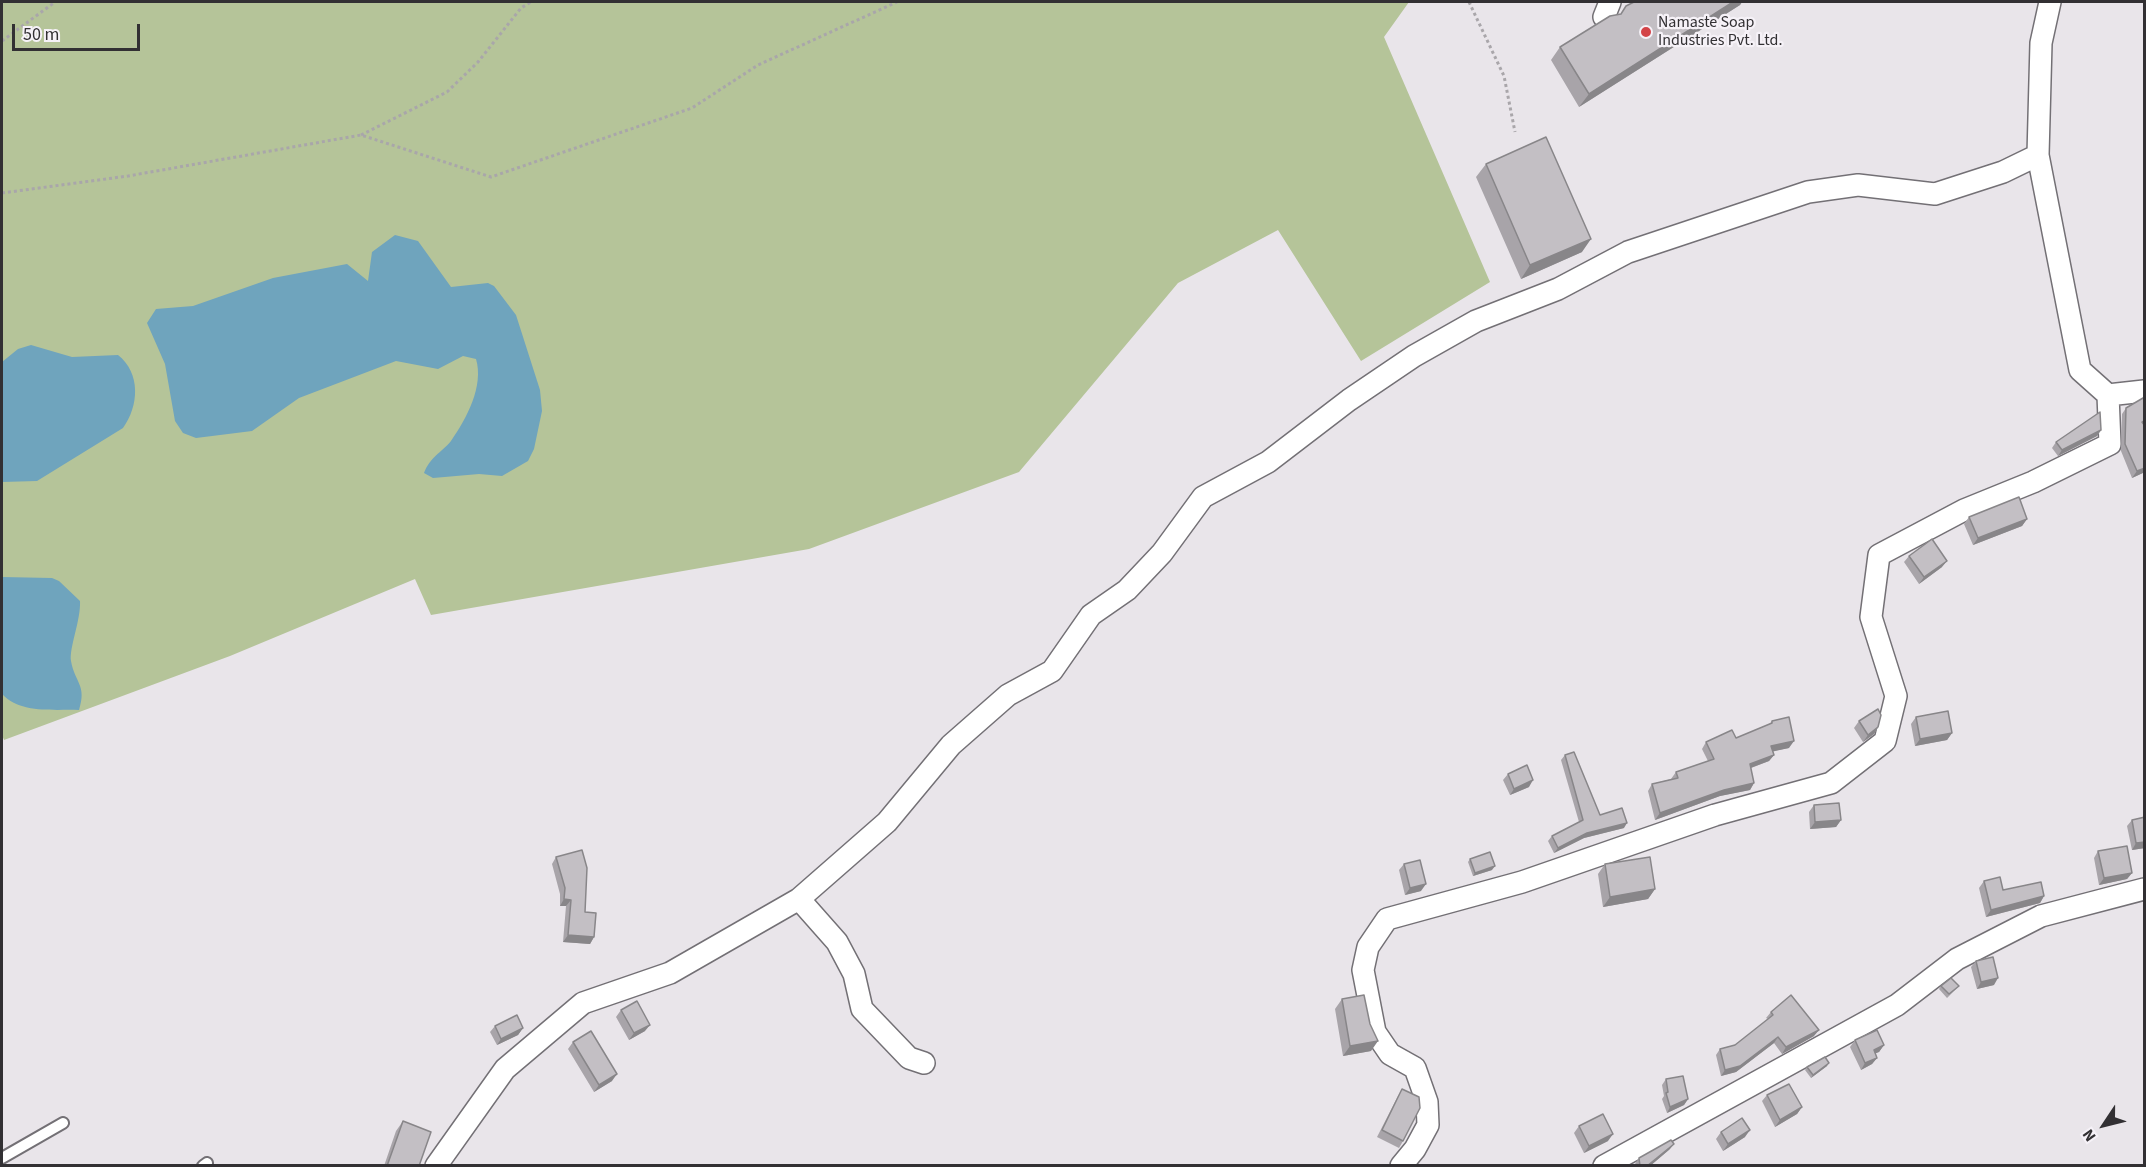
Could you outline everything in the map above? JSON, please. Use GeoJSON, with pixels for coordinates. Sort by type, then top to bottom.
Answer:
{"type":"FeatureCollection","features":[{"type":"Feature","properties":{"kind":"street"},"geometry":{"type":"LineString","coordinates":[[1401,1166],[1428,1125],[1427,1102],[1415,1068],[1390,1054],[1375,1032],[1363,970],[1368,947],[1375,933],[1388,919],[1522,882],[1715,815],[1831,783],[1885,741],[1896,696],[1871,617],[1879,555],[1964,510],[2034,482],[2110,444],[2108,395],[2080,370],[2038,155],[2041,43],[2050,2]]}},
{"type":"Feature","properties":{"kind":"street"},"geometry":{"type":"LineString","coordinates":[[436,1166],[505,1069],[583,1003],[669,973],[799,899],[887,822],[951,745],[1008,694],[1052,671],[1091,615],[1127,590],[1162,553],[1203,497],[1268,462],[1349,400],[1414,356],[1476,321],[1558,289],[1628,252],[1808,192],[1858,185],[1935,194],[2003,172],[2038,155]]}},
{"type":"Feature","properties":{"kind":"street"},"geometry":{"type":"LineString","coordinates":[[2108,395],[2145,391]]}},
{"type":"Feature","properties":{"kind":"street"},"geometry":{"type":"LineString","coordinates":[[1604,1166],[1897,1005],[1957,959],[2030,921],[2041,916],[2145,890]]}},
{"type":"Feature","properties":{"kind":"street"},"geometry":{"type":"LineString","coordinates":[[799,899],[837,942],[854,974],[862,1009],[909,1058],[924,1064]]}},
{"type":"Feature","properties":{"kind":"lane"},"geometry":{"type":"LineString","coordinates":[[2,1158],[63,1123]]}},
{"type":"Feature","properties":{"kind":"path"},"geometry":{"type":"LineString","coordinates":[[2,41],[55,2]]}},
{"type":"Feature","properties":{"kind":"path"},"geometry":{"type":"LineString","coordinates":[[2,193],[128,176],[361,135],[447,92],[478,62],[521,8],[531,2]]}},
{"type":"Feature","properties":{"kind":"path"},"geometry":{"type":"LineString","coordinates":[[361,135],[491,177],[692,108],[758,65],[897,2]]}},
{"type":"Feature","properties":{"kind":"path"},"geometry":{"type":"LineString","coordinates":[[1469,2],[1504,76],[1515,132]]}},
{"type":"Feature","properties":{"kind":"green space"},"geometry":{"type":"Polygon","coordinates":[[[2,2],[1409,2],[1384,37],[1490,282],[1361,361],[1278,230],[1178,283],[1019,472],[809,549],[431,615],[415,579],[230,656],[4,740],[2,735],[2,2]]]}},
{"type":"Feature","properties":{"kind":"water"},"geometry":{"type":"Polygon","coordinates":[[[395,235],[418,241],[451,287],[488,283],[494,286],[516,315],[540,390],[542,411],[534,449],[528,461],[502,476],[479,474],[433,478],[424,473],[433,459],[451,441],[473,402],[478,380],[476,359],[463,356],[438,369],[396,361],[299,398],[252,431],[196,438],[183,433],[175,421],[165,364],[147,323],[156,309],[193,306],[273,278],[347,264],[368,281],[372,252],[395,235]]]}},
{"type":"Feature","properties":{"kind":"water"},"geometry":{"type":"Polygon","coordinates":[[[31,345],[72,357],[118,355],[131,371],[135,400],[123,428],[37,481],[2,482],[2,362],[18,349],[31,345]]]}},
{"type":"Feature","properties":{"kind":"water"},"geometry":{"type":"Polygon","coordinates":[[[2,577],[52,578],[59,581],[80,601],[71,655],[82,695],[79,710],[28,708],[18,705],[2,694],[2,577]]]}},
{"type":"Feature","properties":{"kind":"building","name":"Namaste Soap Industries Pvt. Ltd."},"geometry":{"type":"Polygon","coordinates":[[[1634,2],[1733,2],[1589,94],[1560,47],[1610,16],[1621,14],[1626,6],[1634,2]]]}},
{"type":"Feature","properties":{"kind":"building"},"geometry":{"type":"Polygon","coordinates":[[[1546,137],[1591,239],[1530,265],[1486,164],[1546,137]]]}},
{"type":"Feature","properties":{"kind":"building"},"geometry":{"type":"Polygon","coordinates":[[[2143,398],[2145,400],[2145,420],[2142,422],[2145,426],[2145,468],[2137,471],[2125,444],[2126,408],[2143,398]]]}},
{"type":"Feature","properties":{"kind":"building"},"geometry":{"type":"Polygon","coordinates":[[[2100,412],[2101,430],[2062,450],[2056,442],[2100,412]]]}},
{"type":"Feature","properties":{"kind":"building"},"geometry":{"type":"Polygon","coordinates":[[[2019,497],[2027,519],[1978,538],[1969,517],[2019,497]]]}},
{"type":"Feature","properties":{"kind":"building"},"geometry":{"type":"Polygon","coordinates":[[[1932,539],[1947,561],[1924,577],[1909,556],[1932,539]]]}},
{"type":"Feature","properties":{"kind":"building"},"geometry":{"type":"Polygon","coordinates":[[[1878,709],[1881,715],[1878,727],[1868,735],[1859,721],[1878,709]]]}},
{"type":"Feature","properties":{"kind":"building"},"geometry":{"type":"Polygon","coordinates":[[[1948,711],[1952,733],[1920,739],[1916,717],[1948,711]]]}},
{"type":"Feature","properties":{"kind":"building"},"geometry":{"type":"Polygon","coordinates":[[[1789,717],[1794,741],[1771,746],[1774,755],[1750,764],[1754,783],[1724,790],[1660,813],[1652,784],[1678,778],[1676,772],[1714,759],[1706,742],[1732,730],[1736,738],[1772,723],[1772,721],[1789,717]]]}},
{"type":"Feature","properties":{"kind":"building"},"geometry":{"type":"Polygon","coordinates":[[[1574,752],[1600,815],[1622,808],[1627,823],[1587,833],[1558,848],[1552,836],[1583,820],[1565,755],[1574,752]]]}},
{"type":"Feature","properties":{"kind":"building"},"geometry":{"type":"Polygon","coordinates":[[[1527,765],[1533,780],[1514,789],[1508,774],[1527,765]]]}},
{"type":"Feature","properties":{"kind":"building"},"geometry":{"type":"Polygon","coordinates":[[[1839,803],[1841,820],[1815,822],[1814,805],[1839,803]]]}},
{"type":"Feature","properties":{"kind":"building"},"geometry":{"type":"Polygon","coordinates":[[[2145,817],[2145,842],[2136,843],[2132,820],[2145,817]]]}},
{"type":"Feature","properties":{"kind":"building"},"geometry":{"type":"Polygon","coordinates":[[[2127,846],[2132,873],[2104,878],[2098,851],[2127,846]]]}},
{"type":"Feature","properties":{"kind":"building"},"geometry":{"type":"Polygon","coordinates":[[[582,850],[587,868],[585,912],[596,913],[594,937],[568,935],[571,900],[564,899],[565,888],[556,857],[582,850]]]}},
{"type":"Feature","properties":{"kind":"building"},"geometry":{"type":"Polygon","coordinates":[[[1490,852],[1495,866],[1475,873],[1470,859],[1490,852]]]}},
{"type":"Feature","properties":{"kind":"building"},"geometry":{"type":"Polygon","coordinates":[[[1650,857],[1655,889],[1610,897],[1605,864],[1650,857]]]}},
{"type":"Feature","properties":{"kind":"building"},"geometry":{"type":"Polygon","coordinates":[[[1420,860],[1426,884],[1410,888],[1404,864],[1420,860]]]}},
{"type":"Feature","properties":{"kind":"building"},"geometry":{"type":"Polygon","coordinates":[[[2000,877],[2003,890],[2041,882],[2044,896],[1991,910],[1984,881],[2000,877]]]}},
{"type":"Feature","properties":{"kind":"building"},"geometry":{"type":"Polygon","coordinates":[[[1993,957],[1998,978],[1981,982],[1976,961],[1993,957]]]}},
{"type":"Feature","properties":{"kind":"building"},"geometry":{"type":"Polygon","coordinates":[[[1951,978],[1959,986],[1949,994],[1941,986],[1951,978]]]}},
{"type":"Feature","properties":{"kind":"building"},"geometry":{"type":"Polygon","coordinates":[[[1364,995],[1370,1024],[1378,1041],[1350,1046],[1342,999],[1364,995]]]}},
{"type":"Feature","properties":{"kind":"building"},"geometry":{"type":"Polygon","coordinates":[[[1791,995],[1819,1030],[1786,1047],[1778,1037],[1740,1066],[1725,1070],[1720,1049],[1735,1045],[1773,1015],[1771,1012],[1791,995]]]}},
{"type":"Feature","properties":{"kind":"building"},"geometry":{"type":"Polygon","coordinates":[[[637,1001],[650,1025],[634,1033],[621,1010],[637,1001]]]}},
{"type":"Feature","properties":{"kind":"building"},"geometry":{"type":"Polygon","coordinates":[[[517,1015],[523,1028],[501,1039],[495,1026],[517,1015]]]}},
{"type":"Feature","properties":{"kind":"building"},"geometry":{"type":"Polygon","coordinates":[[[1877,1030],[1884,1045],[1874,1050],[1877,1058],[1865,1063],[1855,1040],[1877,1030]]]}},
{"type":"Feature","properties":{"kind":"building"},"geometry":{"type":"Polygon","coordinates":[[[591,1031],[617,1074],[599,1085],[573,1042],[591,1031]]]}},
{"type":"Feature","properties":{"kind":"building"},"geometry":{"type":"Polygon","coordinates":[[[1825,1057],[1829,1063],[1813,1075],[1807,1067],[1825,1057]]]}},
{"type":"Feature","properties":{"kind":"building"},"geometry":{"type":"Polygon","coordinates":[[[1683,1076],[1688,1099],[1670,1107],[1666,1093],[1668,1092],[1666,1079],[1683,1076]]]}},
{"type":"Feature","properties":{"kind":"building"},"geometry":{"type":"Polygon","coordinates":[[[1789,1084],[1802,1107],[1780,1120],[1767,1095],[1789,1084]]]}},
{"type":"Feature","properties":{"kind":"building"},"geometry":{"type":"Polygon","coordinates":[[[1402,1089],[1419,1097],[1420,1108],[1403,1141],[1382,1130],[1402,1089]]]}},
{"type":"Feature","properties":{"kind":"building"},"geometry":{"type":"Polygon","coordinates":[[[1603,1114],[1613,1134],[1589,1146],[1579,1126],[1603,1114]]]}},
{"type":"Feature","properties":{"kind":"building"},"geometry":{"type":"Polygon","coordinates":[[[1742,1118],[1750,1130],[1728,1144],[1721,1132],[1742,1118]]]}},
{"type":"Feature","properties":{"kind":"building"},"geometry":{"type":"Polygon","coordinates":[[[403,1121],[431,1132],[419,1166],[387,1166],[403,1121]]]}},
{"type":"Feature","properties":{"kind":"building"},"geometry":{"type":"Polygon","coordinates":[[[1671,1140],[1674,1144],[1647,1166],[1640,1166],[1639,1158],[1671,1140]]]}},
{"type":"Feature","properties":{"kind":"place","name":"Namaste Soap Industries Pvt. Ltd."},"geometry":{"type":"Point","coordinates":[1646,32]}}]}
